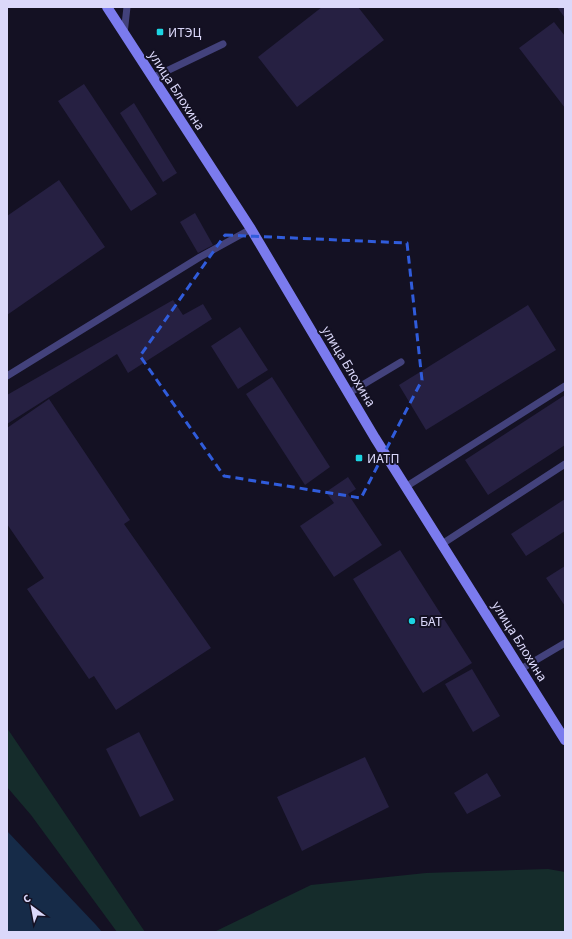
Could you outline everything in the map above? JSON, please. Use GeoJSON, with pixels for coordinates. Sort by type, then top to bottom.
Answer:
{"type":"FeatureCollection","features":[{"type":"Feature","properties":{"kind":"street","name":"улица Блохина"},"geometry":{"type":"LineString","coordinates":[[107,7],[251,229],[375,438],[565,740]]}},
{"type":"Feature","properties":{"kind":"lane"},"geometry":{"type":"LineString","coordinates":[[124,34],[127,7]]}},
{"type":"Feature","properties":{"kind":"lane"},"geometry":{"type":"LineString","coordinates":[[152,78],[223,44]]}},
{"type":"Feature","properties":{"kind":"lane"},"geometry":{"type":"LineString","coordinates":[[7,376],[200,257],[251,229]]}},
{"type":"Feature","properties":{"kind":"lane"},"geometry":{"type":"LineString","coordinates":[[349,393],[401,362]]}},
{"type":"Feature","properties":{"kind":"lane"},"geometry":{"type":"LineString","coordinates":[[406,486],[565,386]]}},
{"type":"Feature","properties":{"kind":"lane"},"geometry":{"type":"LineString","coordinates":[[442,544],[565,464]]}},
{"type":"Feature","properties":{"kind":"lane"},"geometry":{"type":"LineString","coordinates":[[521,669],[565,643]]}},
{"type":"Feature","properties":{"kind":"highlighted area"},"geometry":{"type":"Polygon","coordinates":[[[225,235],[407,243],[422,380],[361,498],[224,476],[140,356],[225,235]]]}},
{"type":"Feature","properties":{"kind":"green space"},"geometry":{"type":"Polygon","coordinates":[[[7,728],[145,932],[117,932],[31,815],[7,787],[7,728]]]}},
{"type":"Feature","properties":{"kind":"green space"},"geometry":{"type":"Polygon","coordinates":[[[548,869],[565,872],[565,932],[214,932],[311,885],[426,873],[548,869]]]}},
{"type":"Feature","properties":{"kind":"water"},"geometry":{"type":"Polygon","coordinates":[[[7,831],[96,925],[102,932],[7,932],[7,831]]]}},
{"type":"Feature","properties":{"kind":"building"},"geometry":{"type":"Polygon","coordinates":[[[322,7],[358,7],[384,40],[297,107],[258,57],[322,7]]]}},
{"type":"Feature","properties":{"kind":"building"},"geometry":{"type":"Polygon","coordinates":[[[557,7],[565,7],[565,18],[557,7]]]}},
{"type":"Feature","properties":{"kind":"building"},"geometry":{"type":"Polygon","coordinates":[[[554,22],[565,36],[565,108],[519,48],[554,22]]]}},
{"type":"Feature","properties":{"kind":"building"},"geometry":{"type":"Polygon","coordinates":[[[84,84],[157,194],[131,211],[58,101],[84,84]]]}},
{"type":"Feature","properties":{"kind":"building"},"geometry":{"type":"Polygon","coordinates":[[[134,103],[177,173],[163,182],[120,113],[134,103]]]}},
{"type":"Feature","properties":{"kind":"building"},"geometry":{"type":"Polygon","coordinates":[[[59,180],[105,247],[7,315],[7,216],[59,180]]]}},
{"type":"Feature","properties":{"kind":"building"},"geometry":{"type":"Polygon","coordinates":[[[195,213],[213,245],[198,253],[180,222],[195,213]]]}},
{"type":"Feature","properties":{"kind":"building"},"geometry":{"type":"Polygon","coordinates":[[[173,300],[183,315],[203,304],[212,319],[128,373],[117,354],[7,424],[7,395],[173,300]]]}},
{"type":"Feature","properties":{"kind":"building"},"geometry":{"type":"Polygon","coordinates":[[[528,305],[556,350],[426,430],[399,385],[528,305]]]}},
{"type":"Feature","properties":{"kind":"building"},"geometry":{"type":"Polygon","coordinates":[[[240,327],[268,370],[238,389],[211,346],[240,327]]]}},
{"type":"Feature","properties":{"kind":"building"},"geometry":{"type":"Polygon","coordinates":[[[272,377],[330,467],[305,485],[246,394],[272,377]]]}},
{"type":"Feature","properties":{"kind":"building"},"geometry":{"type":"Polygon","coordinates":[[[565,395],[565,445],[488,495],[465,460],[565,395]]]}},
{"type":"Feature","properties":{"kind":"building"},"geometry":{"type":"Polygon","coordinates":[[[49,399],[130,520],[124,524],[211,648],[116,710],[94,676],[89,679],[27,589],[44,578],[7,524],[7,428],[49,399]]]}},
{"type":"Feature","properties":{"kind":"building"},"geometry":{"type":"Polygon","coordinates":[[[348,477],[356,489],[348,494],[382,545],[334,577],[300,526],[334,503],[326,492],[348,477]]]}},
{"type":"Feature","properties":{"kind":"building"},"geometry":{"type":"Polygon","coordinates":[[[565,499],[565,531],[526,556],[511,534],[565,499]]]}},
{"type":"Feature","properties":{"kind":"building","name":"БАТ"},"geometry":{"type":"Polygon","coordinates":[[[400,550],[472,663],[423,693],[353,579],[400,550]]]}},
{"type":"Feature","properties":{"kind":"building"},"geometry":{"type":"Polygon","coordinates":[[[565,566],[565,606],[546,578],[565,566]]]}},
{"type":"Feature","properties":{"kind":"building"},"geometry":{"type":"Polygon","coordinates":[[[472,669],[500,716],[473,732],[445,684],[472,669]]]}},
{"type":"Feature","properties":{"kind":"building"},"geometry":{"type":"Polygon","coordinates":[[[139,732],[174,800],[140,817],[106,749],[139,732]]]}},
{"type":"Feature","properties":{"kind":"building"},"geometry":{"type":"Polygon","coordinates":[[[365,757],[389,807],[302,851],[277,797],[365,757]]]}},
{"type":"Feature","properties":{"kind":"building"},"geometry":{"type":"Polygon","coordinates":[[[487,773],[501,796],[467,814],[454,793],[487,773]]]}},
{"type":"Feature","properties":{"kind":"place","name":"ИТЭЦ"},"geometry":{"type":"Point","coordinates":[160,32]}},
{"type":"Feature","properties":{"kind":"place","name":"ИАТП"},"geometry":{"type":"Point","coordinates":[359,458]}},
{"type":"Feature","properties":{"kind":"place","name":"БАТ"},"geometry":{"type":"Point","coordinates":[412,621]}}]}
